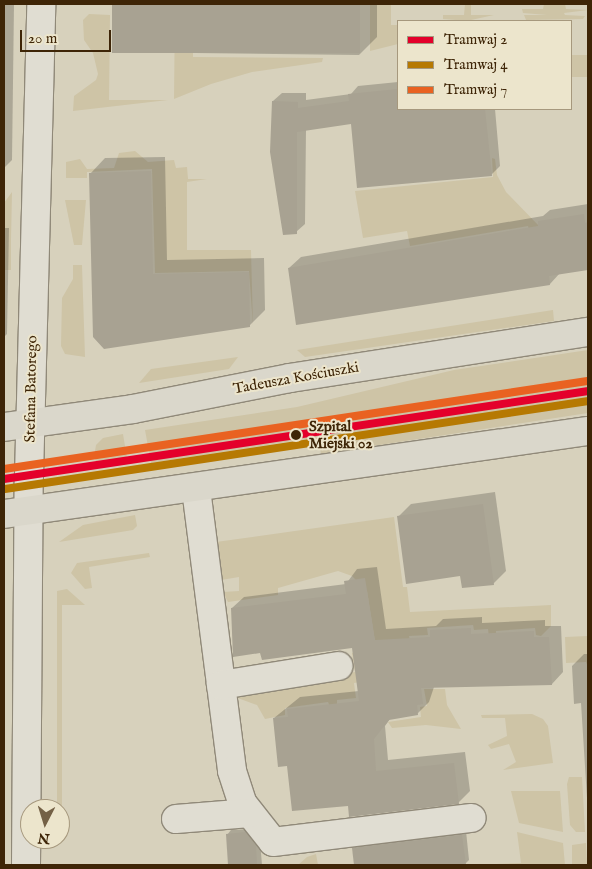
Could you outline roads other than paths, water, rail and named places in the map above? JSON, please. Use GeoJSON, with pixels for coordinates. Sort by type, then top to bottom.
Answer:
{"type":"FeatureCollection","features":[{"type":"Feature","properties":{"kind":"main road","name":"Tadeusza Kościuszki"},"geometry":{"type":"LineString","coordinates":[[4,427],[132,409],[290,378],[588,332]]}},
{"type":"Feature","properties":{"kind":"main road"},"geometry":{"type":"LineString","coordinates":[[16,512],[196,489],[588,431]]}},
{"type":"Feature","properties":{"kind":"street","name":"Stefana Batorego"},"geometry":{"type":"LineString","coordinates":[[26,865],[16,512],[31,424],[41,4]]}},
{"type":"Feature","properties":{"kind":"street"},"geometry":{"type":"LineString","coordinates":[[196,489],[232,770],[250,813],[274,854],[472,818]]}},
{"type":"Feature","properties":{"kind":"street"},"geometry":{"type":"LineString","coordinates":[[221,685],[338,666]]}},
{"type":"Feature","properties":{"kind":"street"},"geometry":{"type":"LineString","coordinates":[[176,819],[250,813]]}},
{"type":"Feature","properties":{"kind":"tram line","name":"7"},"geometry":{"type":"LineString","coordinates":[[4,469],[587,381]]}},
{"type":"Feature","properties":{"kind":"tram line","name":"2"},"geometry":{"type":"LineString","coordinates":[[4,479],[588,391]]}},
{"type":"Feature","properties":{"kind":"tram line","name":"4"},"geometry":{"type":"LineString","coordinates":[[5,489],[588,401]]}},
{"type":"Feature","properties":{"kind":"place","name":"Szpital Miejski 02"},"geometry":{"type":"Point","coordinates":[296,435]}}]}
